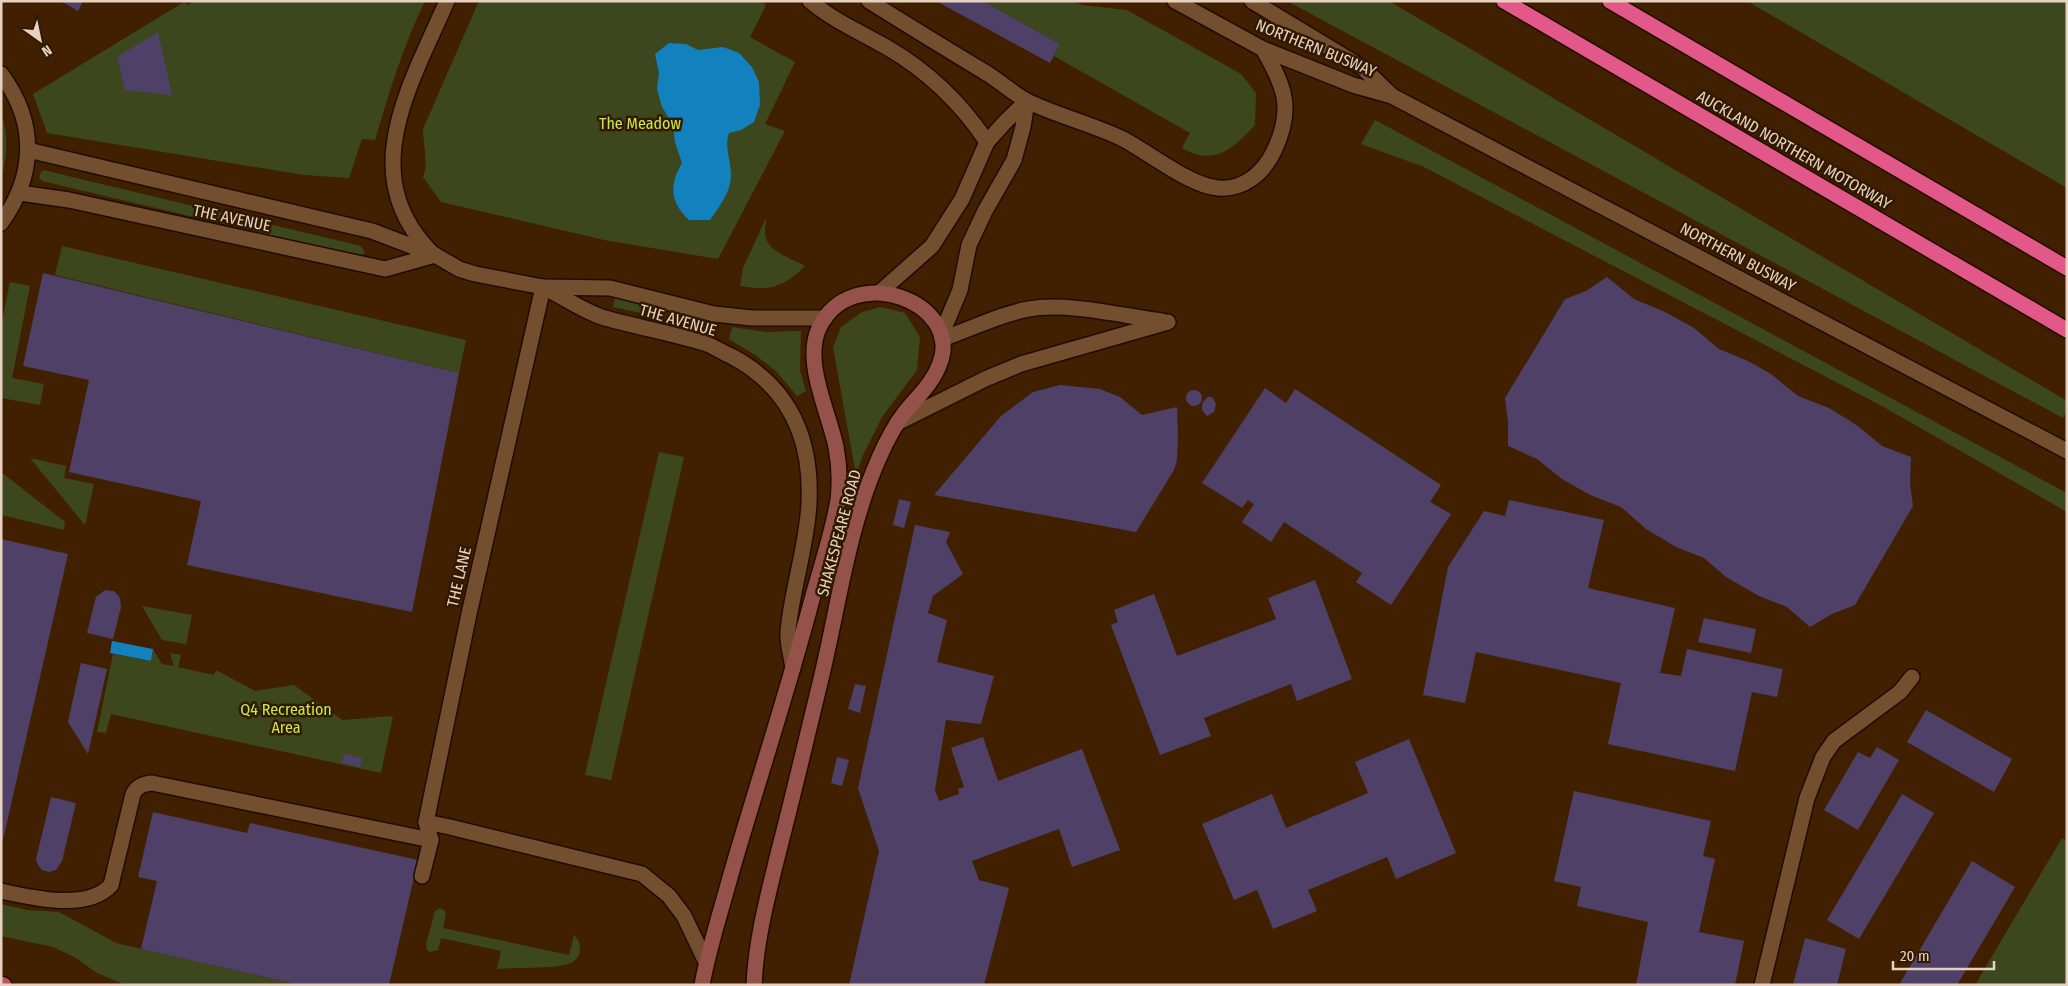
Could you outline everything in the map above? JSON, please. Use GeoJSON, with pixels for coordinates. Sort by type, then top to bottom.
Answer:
{"type":"FeatureCollection","features":[{"type":"Feature","properties":{"kind":"highway","name":"AUCKLAND NORTHERN MOTORWAY"},"geometry":{"type":"LineString","coordinates":[[1504,1],[2067,330]]}},
{"type":"Feature","properties":{"kind":"highway"},"geometry":{"type":"LineString","coordinates":[[1610,1],[2067,268]]}},
{"type":"Feature","properties":{"kind":"street"},"geometry":{"type":"LineString","coordinates":[[435,256],[413,230],[399,203],[393,173],[392,154],[394,135],[409,91],[447,1]]}},
{"type":"Feature","properties":{"kind":"street"},"geometry":{"type":"LineString","coordinates":[[810,1],[825,13],[888,48],[929,76],[960,106],[987,142]]}},
{"type":"Feature","properties":{"kind":"street"},"geometry":{"type":"LineString","coordinates":[[869,1],[1001,82],[1027,101],[1121,138],[1201,185],[1217,188],[1232,188],[1246,183],[1260,172],[1270,158],[1279,139],[1284,122],[1284,90],[1279,77],[1262,49]]}},
{"type":"Feature","properties":{"kind":"street","name":"NORTHERN BUSWAY"},"geometry":{"type":"LineString","coordinates":[[1175,1],[1262,49],[1353,86],[1392,96],[2067,451]]}},
{"type":"Feature","properties":{"kind":"street","name":"NORTHERN BUSWAY"},"geometry":{"type":"LineString","coordinates":[[1252,1],[1363,68],[1392,96]]}},
{"type":"Feature","properties":{"kind":"street"},"geometry":{"type":"LineString","coordinates":[[1,74],[13,91],[22,110],[27,130],[28,150],[20,192],[1,223]]}},
{"type":"Feature","properties":{"kind":"street"},"geometry":{"type":"LineString","coordinates":[[880,292],[928,250],[943,232],[962,199],[987,142],[1027,101]]}},
{"type":"Feature","properties":{"kind":"street"},"geometry":{"type":"LineString","coordinates":[[942,336],[960,290],[969,245],[985,211],[1014,160],[1023,127],[1027,101]]}},
{"type":"Feature","properties":{"kind":"street","name":"THE AVENUE"},"geometry":{"type":"LineString","coordinates":[[28,150],[372,232],[435,256],[459,269],[475,274],[543,287],[610,288],[714,314],[752,318],[825,318]]}},
{"type":"Feature","properties":{"kind":"street","name":"THE AVENUE"},"geometry":{"type":"LineString","coordinates":[[20,192],[69,200],[385,269],[435,256]]}},
{"type":"Feature","properties":{"kind":"street","name":"THE AVENUE"},"geometry":{"type":"LineString","coordinates":[[543,287],[602,317],[706,343],[744,363],[764,377],[789,408],[802,434],[808,463],[809,492],[808,519],[788,632],[793,671]]}},
{"type":"Feature","properties":{"kind":"street","name":"THE LANE"},"geometry":{"type":"LineString","coordinates":[[422,876],[431,840],[426,822],[469,614],[543,287]]}},
{"type":"Feature","properties":{"kind":"street","name":"SHAKESPEARE ROAD"},"geometry":{"type":"LineString","coordinates":[[702,985],[706,962],[740,843],[793,671],[838,497],[836,449],[816,371],[814,352],[818,329],[831,310],[849,297],[880,292],[892,294],[915,304],[936,322],[942,336],[942,356],[940,365],[930,383],[897,423],[878,459],[865,496],[849,553],[821,680],[761,921],[754,985]]}},
{"type":"Feature","properties":{"kind":"street"},"geometry":{"type":"LineString","coordinates":[[897,423],[1021,364],[1168,322],[1047,307],[1017,312],[942,336]]}},
{"type":"Feature","properties":{"kind":"street"},"geometry":{"type":"LineString","coordinates":[[1762,985],[1807,798],[1823,757],[1834,741],[1900,692],[1912,677]]}},
{"type":"Feature","properties":{"kind":"street"},"geometry":{"type":"LineString","coordinates":[[1,891],[35,899],[62,900],[87,899],[105,893],[111,885],[133,794],[140,786],[152,783],[431,840]]}},
{"type":"Feature","properties":{"kind":"street"},"geometry":{"type":"LineString","coordinates":[[426,822],[642,874],[669,896],[684,916],[706,962]]}},
{"type":"Feature","properties":{"kind":"green space"},"geometry":{"type":"Polygon","coordinates":[[[194,1],[425,1],[403,52],[375,140],[362,139],[349,178],[304,175],[47,133],[33,94],[184,2],[188,5],[194,1]]]}},
{"type":"Feature","properties":{"kind":"green space","name":"The Meadow"},"geometry":{"type":"Polygon","coordinates":[[[479,1],[761,1],[766,5],[750,37],[795,62],[765,124],[785,131],[718,259],[604,240],[441,202],[423,177],[426,160],[423,129],[479,1]]]}},
{"type":"Feature","properties":{"kind":"green space"},"geometry":{"type":"Polygon","coordinates":[[[983,1],[1074,1],[1082,5],[1127,10],[1241,74],[1256,93],[1255,125],[1231,147],[1214,155],[1204,156],[1182,148],[1190,133],[1054,56],[1060,44],[983,1]]]}},
{"type":"Feature","properties":{"kind":"green space"},"geometry":{"type":"Polygon","coordinates":[[[1287,1],[1389,1],[2067,401],[2067,410],[2063,418],[1287,1]]]}},
{"type":"Feature","properties":{"kind":"green space"},"geometry":{"type":"Polygon","coordinates":[[[1747,1],[2067,1],[2067,188],[1747,1]]]}},
{"type":"Feature","properties":{"kind":"green space"},"geometry":{"type":"Polygon","coordinates":[[[1,111],[6,145],[1,179],[1,111]]]}},
{"type":"Feature","properties":{"kind":"green space"},"geometry":{"type":"Polygon","coordinates":[[[1375,120],[2067,493],[2067,512],[1882,406],[1424,167],[1361,144],[1375,120]]]}},
{"type":"Feature","properties":{"kind":"green space"},"geometry":{"type":"Polygon","coordinates":[[[43,170],[361,246],[365,253],[359,256],[42,181],[39,176],[43,170]]]}},
{"type":"Feature","properties":{"kind":"green space"},"geometry":{"type":"Polygon","coordinates":[[[766,218],[765,233],[768,243],[782,255],[805,266],[790,279],[776,286],[760,288],[740,286],[743,268],[766,218]]]}},
{"type":"Feature","properties":{"kind":"green space"},"geometry":{"type":"Polygon","coordinates":[[[62,246],[466,340],[459,373],[55,275],[62,246]]]}},
{"type":"Feature","properties":{"kind":"green space"},"geometry":{"type":"Polygon","coordinates":[[[10,282],[30,286],[12,378],[44,384],[40,405],[1,398],[1,326],[10,282]]]}},
{"type":"Feature","properties":{"kind":"green space"},"geometry":{"type":"Polygon","coordinates":[[[615,298],[667,310],[665,318],[613,307],[615,298]]]}},
{"type":"Feature","properties":{"kind":"green space"},"geometry":{"type":"Polygon","coordinates":[[[881,307],[905,313],[920,337],[917,370],[882,417],[863,455],[856,475],[833,347],[841,327],[862,312],[881,307]]]}},
{"type":"Feature","properties":{"kind":"green space"},"geometry":{"type":"Polygon","coordinates":[[[732,327],[766,332],[801,331],[800,370],[806,391],[797,396],[776,371],[729,339],[732,327]]]}},
{"type":"Feature","properties":{"kind":"green space"},"geometry":{"type":"Polygon","coordinates":[[[659,452],[684,457],[611,780],[585,775],[659,452]]]}},
{"type":"Feature","properties":{"kind":"green space"},"geometry":{"type":"Polygon","coordinates":[[[30,458],[66,466],[64,478],[94,484],[85,525],[30,458]]]}},
{"type":"Feature","properties":{"kind":"green space"},"geometry":{"type":"Polygon","coordinates":[[[1,472],[65,522],[64,530],[1,515],[1,472]]]}},
{"type":"Feature","properties":{"kind":"green space"},"geometry":{"type":"Polygon","coordinates":[[[142,606],[192,615],[186,644],[162,640],[142,606]]]}},
{"type":"Feature","properties":{"kind":"green space","name":"Q4 Recreation Area"},"geometry":{"type":"Polygon","coordinates":[[[153,649],[162,664],[174,666],[170,653],[181,655],[178,667],[214,675],[216,670],[255,691],[294,685],[342,720],[393,716],[381,773],[111,714],[106,733],[97,732],[113,654],[151,661],[153,649]]]}},
{"type":"Feature","properties":{"kind":"green space"},"geometry":{"type":"Polygon","coordinates":[[[2062,838],[2067,841],[2067,985],[1975,985],[2062,838]]]}},
{"type":"Feature","properties":{"kind":"green space"},"geometry":{"type":"Polygon","coordinates":[[[1,904],[27,910],[59,912],[116,943],[300,985],[125,985],[97,973],[76,958],[53,947],[1,936],[1,904]]]}},
{"type":"Feature","properties":{"kind":"green space"},"geometry":{"type":"Polygon","coordinates":[[[440,908],[446,914],[443,928],[569,955],[574,935],[579,944],[580,953],[575,961],[565,965],[497,969],[501,951],[441,938],[438,950],[430,952],[427,950],[426,944],[435,911],[440,908]]]}},
{"type":"Feature","properties":{"kind":"water"},"geometry":{"type":"Polygon","coordinates":[[[669,43],[686,44],[698,50],[723,47],[739,53],[752,67],[759,82],[760,105],[754,122],[741,130],[729,133],[727,143],[731,175],[729,187],[724,199],[710,220],[689,220],[678,207],[675,200],[673,186],[682,163],[675,142],[673,125],[662,107],[657,89],[659,73],[655,54],[669,43]]]}},
{"type":"Feature","properties":{"kind":"water"},"geometry":{"type":"Polygon","coordinates":[[[112,641],[153,649],[151,661],[110,653],[112,641]]]}},
{"type":"Feature","properties":{"kind":"building"},"geometry":{"type":"Polygon","coordinates":[[[61,1],[83,1],[78,11],[61,1]]]}},
{"type":"Feature","properties":{"kind":"building"},"geometry":{"type":"Polygon","coordinates":[[[936,1],[983,1],[1060,44],[1050,63],[936,1]]]}},
{"type":"Feature","properties":{"kind":"building"},"geometry":{"type":"Polygon","coordinates":[[[158,32],[172,95],[125,90],[117,57],[158,32]]]}},
{"type":"Feature","properties":{"kind":"building"},"geometry":{"type":"Polygon","coordinates":[[[43,273],[459,373],[412,612],[187,565],[201,501],[69,472],[89,380],[23,366],[43,273]]]}},
{"type":"Feature","properties":{"kind":"building"},"geometry":{"type":"Polygon","coordinates":[[[1607,277],[1634,299],[1665,312],[1694,328],[1719,349],[1748,361],[1771,374],[1798,396],[1829,408],[1858,426],[1882,446],[1911,457],[1910,484],[1913,506],[1855,605],[1832,614],[1810,627],[1787,607],[1759,596],[1726,577],[1704,558],[1676,547],[1646,529],[1621,507],[1590,495],[1562,479],[1537,459],[1508,446],[1505,398],[1565,299],[1586,291],[1607,277]]]}},
{"type":"Feature","properties":{"kind":"building"},"geometry":{"type":"Polygon","coordinates":[[[1060,385],[1100,389],[1120,397],[1142,415],[1177,407],[1177,460],[1174,470],[1136,532],[934,495],[1001,416],[1033,392],[1060,385]]]}},
{"type":"Feature","properties":{"kind":"building"},"geometry":{"type":"Polygon","coordinates":[[[1265,388],[1286,403],[1295,389],[1441,485],[1430,502],[1451,514],[1391,605],[1356,582],[1362,573],[1284,522],[1271,542],[1242,522],[1254,504],[1248,500],[1242,508],[1202,483],[1265,388]]]}},
{"type":"Feature","properties":{"kind":"building"},"geometry":{"type":"Polygon","coordinates":[[[1191,390],[1197,390],[1202,395],[1200,404],[1191,406],[1186,401],[1186,395],[1191,390]]]}},
{"type":"Feature","properties":{"kind":"building"},"geometry":{"type":"Polygon","coordinates":[[[1208,397],[1212,397],[1216,404],[1214,412],[1207,416],[1202,410],[1202,406],[1208,397]]]}},
{"type":"Feature","properties":{"kind":"building"},"geometry":{"type":"Polygon","coordinates":[[[899,499],[911,502],[904,528],[893,525],[899,499]]]}},
{"type":"Feature","properties":{"kind":"building"},"geometry":{"type":"Polygon","coordinates":[[[1509,500],[1604,520],[1588,588],[1675,608],[1660,673],[1681,676],[1687,649],[1783,669],[1777,697],[1752,692],[1735,771],[1608,744],[1621,683],[1476,652],[1465,703],[1423,695],[1448,567],[1484,511],[1505,516],[1509,500]]]}},
{"type":"Feature","properties":{"kind":"building"},"geometry":{"type":"Polygon","coordinates":[[[915,525],[950,532],[946,542],[963,574],[933,596],[928,613],[947,620],[937,662],[994,676],[981,724],[946,720],[935,790],[939,801],[959,794],[958,789],[964,787],[951,748],[983,737],[998,781],[1082,749],[1120,850],[1072,867],[1059,829],[972,861],[979,880],[1009,888],[984,985],[849,985],[879,851],[858,788],[915,525]]]}},
{"type":"Feature","properties":{"kind":"building"},"geometry":{"type":"Polygon","coordinates":[[[1,539],[68,554],[2,844],[1,843],[1,539]]]}},
{"type":"Feature","properties":{"kind":"building"},"geometry":{"type":"Polygon","coordinates":[[[1315,580],[1352,679],[1297,701],[1291,684],[1204,718],[1211,736],[1160,755],[1111,625],[1118,622],[1114,610],[1154,594],[1177,656],[1276,619],[1268,598],[1315,580]]]}},
{"type":"Feature","properties":{"kind":"building"},"geometry":{"type":"Polygon","coordinates":[[[105,590],[114,591],[120,598],[121,607],[113,639],[87,633],[96,597],[105,590]]]}},
{"type":"Feature","properties":{"kind":"building"},"geometry":{"type":"Polygon","coordinates":[[[1704,618],[1756,629],[1751,653],[1698,642],[1704,618]]]}},
{"type":"Feature","properties":{"kind":"building"},"geometry":{"type":"Polygon","coordinates":[[[81,663],[107,669],[88,754],[68,722],[81,663]]]}},
{"type":"Feature","properties":{"kind":"building"},"geometry":{"type":"Polygon","coordinates":[[[855,684],[866,686],[860,713],[848,709],[855,684]]]}},
{"type":"Feature","properties":{"kind":"building"},"geometry":{"type":"Polygon","coordinates":[[[1926,710],[2012,759],[1994,792],[1907,742],[1926,710]]]}},
{"type":"Feature","properties":{"kind":"building"},"geometry":{"type":"Polygon","coordinates":[[[1409,739],[1456,853],[1396,879],[1387,857],[1308,890],[1317,911],[1273,929],[1257,890],[1234,900],[1202,824],[1272,794],[1286,828],[1368,793],[1355,762],[1409,739]]]}},
{"type":"Feature","properties":{"kind":"building"},"geometry":{"type":"Polygon","coordinates":[[[1877,747],[1899,760],[1858,830],[1824,810],[1858,752],[1870,758],[1877,747]]]}},
{"type":"Feature","properties":{"kind":"building"},"geometry":{"type":"Polygon","coordinates":[[[344,754],[362,758],[360,767],[342,763],[344,754]]]}},
{"type":"Feature","properties":{"kind":"building"},"geometry":{"type":"Polygon","coordinates":[[[837,757],[849,760],[842,786],[831,783],[837,757]]]}},
{"type":"Feature","properties":{"kind":"building"},"geometry":{"type":"Polygon","coordinates":[[[1574,791],[1711,821],[1703,856],[1715,859],[1699,932],[1744,941],[1735,985],[1636,985],[1648,922],[1577,906],[1581,887],[1554,881],[1574,791]]]}},
{"type":"Feature","properties":{"kind":"building"},"geometry":{"type":"Polygon","coordinates":[[[1902,794],[1934,813],[1859,939],[1827,920],[1902,794]]]}},
{"type":"Feature","properties":{"kind":"building"},"geometry":{"type":"Polygon","coordinates":[[[51,797],[76,803],[62,861],[56,870],[49,872],[42,870],[36,859],[51,797]]]}},
{"type":"Feature","properties":{"kind":"building"},"geometry":{"type":"Polygon","coordinates":[[[153,812],[247,833],[250,823],[418,860],[389,985],[300,985],[141,949],[157,881],[138,877],[153,812]]]}},
{"type":"Feature","properties":{"kind":"building"},"geometry":{"type":"Polygon","coordinates":[[[1972,861],[2015,887],[1957,985],[1899,985],[1972,861]]]}},
{"type":"Feature","properties":{"kind":"building"},"geometry":{"type":"Polygon","coordinates":[[[1805,938],[1846,949],[1837,985],[1793,985],[1805,938]]]}}]}
